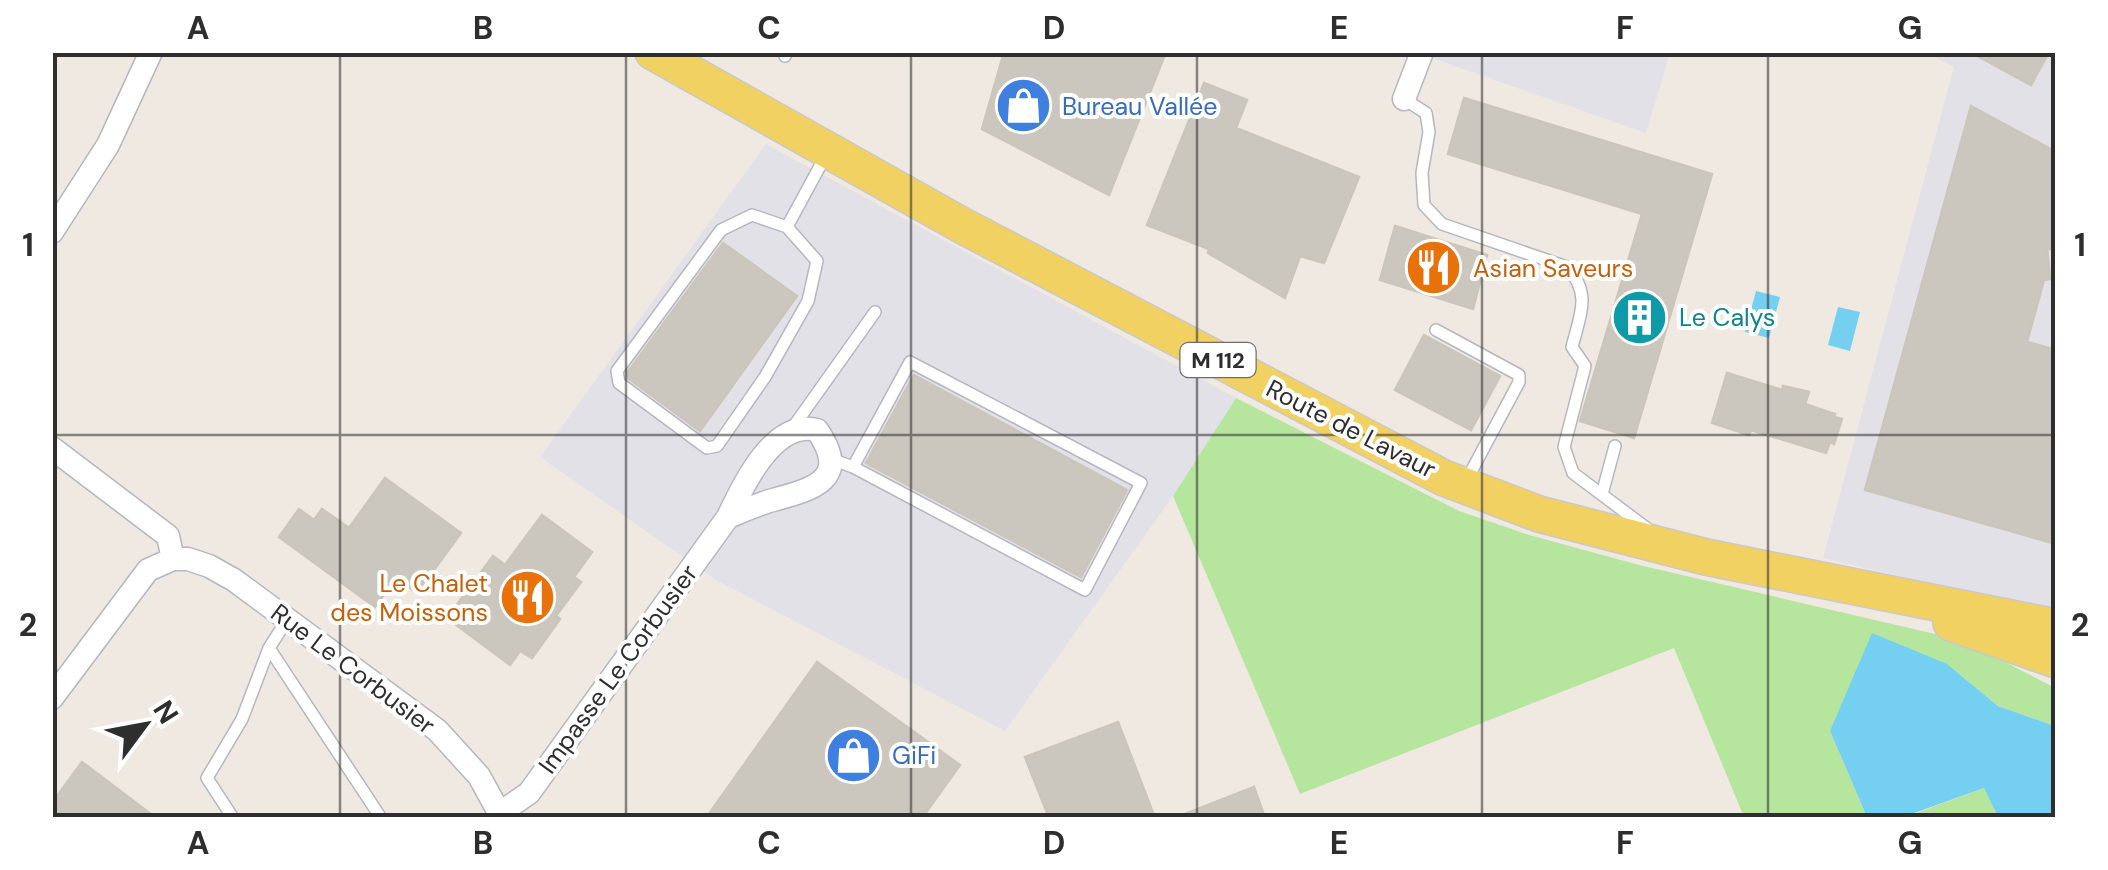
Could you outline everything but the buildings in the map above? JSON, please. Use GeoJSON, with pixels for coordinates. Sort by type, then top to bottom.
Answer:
{"type":"FeatureCollection","features":[{"type":"Feature","properties":{"kind":"main road","name":"Route de Lavaur"},"geometry":{"type":"LineString","coordinates":[[654,52],[828,152],[1350,430],[1464,486],[1539,514],[1661,546],[2056,627]]}},
{"type":"Feature","properties":{"kind":"main road","name":"Route de Lavaur"},"geometry":{"type":"LineString","coordinates":[[1817,581],[2056,660]]}},
{"type":"Feature","properties":{"kind":"street"},"geometry":{"type":"LineString","coordinates":[[52,232],[60,205],[108,145],[151,52]]}},
{"type":"Feature","properties":{"kind":"street"},"geometry":{"type":"LineString","coordinates":[[1404,99],[1422,52]]}},
{"type":"Feature","properties":{"kind":"street"},"geometry":{"type":"LineString","coordinates":[[728,517],[815,488],[842,463],[817,430],[805,426],[791,430]]}},
{"type":"Feature","properties":{"kind":"street","name":"Impasse Le Corbusier"},"geometry":{"type":"LineString","coordinates":[[501,815],[530,793],[728,517],[740,492],[773,445],[791,430]]}},
{"type":"Feature","properties":{"kind":"street"},"geometry":{"type":"LineString","coordinates":[[52,448],[168,536],[173,559],[148,570],[52,698]]}},
{"type":"Feature","properties":{"kind":"street","name":"Rue Le Corbusier"},"geometry":{"type":"LineString","coordinates":[[173,559],[209,566],[437,730],[479,776],[501,815]]}},
{"type":"Feature","properties":{"kind":"lane"},"geometry":{"type":"LineString","coordinates":[[1404,99],[1426,113],[1429,132],[1422,173],[1424,205],[1442,224],[1567,267],[1580,281],[1584,298],[1572,347],[1585,366],[1564,447],[1573,473],[1646,527],[1661,546]]}},
{"type":"Feature","properties":{"kind":"lane"},"geometry":{"type":"LineString","coordinates":[[788,228],[828,152]]}},
{"type":"Feature","properties":{"kind":"lane"},"geometry":{"type":"LineString","coordinates":[[752,215],[788,228],[817,261],[808,301],[764,378],[717,446],[707,448],[618,382],[617,370],[721,230],[752,215]]}},
{"type":"Feature","properties":{"kind":"lane"},"geometry":{"type":"LineString","coordinates":[[791,430],[875,312]]}},
{"type":"Feature","properties":{"kind":"lane"},"geometry":{"type":"LineString","coordinates":[[1436,330],[1518,375],[1519,382],[1464,486]]}},
{"type":"Feature","properties":{"kind":"lane"},"geometry":{"type":"LineString","coordinates":[[910,362],[1142,483],[1085,590],[842,463],[910,362]]}},
{"type":"Feature","properties":{"kind":"lane"},"geometry":{"type":"LineString","coordinates":[[1602,494],[1615,446]]}},
{"type":"Feature","properties":{"kind":"lane"},"geometry":{"type":"LineString","coordinates":[[233,818],[207,778],[242,720],[269,648],[287,620]]}},
{"type":"Feature","properties":{"kind":"lane"},"geometry":{"type":"LineString","coordinates":[[269,648],[381,818]]}},
{"type":"Feature","properties":{"kind":"shaded area"},"geometry":{"type":"Polygon","coordinates":[[[1418,53],[1670,53],[1646,133],[1418,53]]]}},
{"type":"Feature","properties":{"kind":"shaded area"},"geometry":{"type":"Polygon","coordinates":[[[1927,53],[2055,53],[2055,613],[1823,558],[1954,67],[1927,53]]]}},
{"type":"Feature","properties":{"kind":"shaded area"},"geometry":{"type":"Polygon","coordinates":[[[766,144],[1236,398],[1173,496],[1005,731],[716,580],[540,457],[766,144]]]}},
{"type":"Feature","properties":{"kind":"green space"},"geometry":{"type":"Polygon","coordinates":[[[1236,398],[1459,511],[1529,535],[1976,647],[2055,688],[2055,726],[1998,706],[1947,664],[1830,731],[1867,817],[1744,817],[1674,648],[1300,794],[1173,496],[1236,398]]]}},
{"type":"Feature","properties":{"kind":"green space"},"geometry":{"type":"Polygon","coordinates":[[[1984,788],[1998,817],[1903,818],[1984,788]]]}},
{"type":"Feature","properties":{"kind":"water"},"geometry":{"type":"Polygon","coordinates":[[[1756,291],[1780,297],[1769,338],[1745,332],[1756,291]]]}},
{"type":"Feature","properties":{"kind":"water"},"geometry":{"type":"Polygon","coordinates":[[[1838,307],[1860,312],[1850,351],[1828,345],[1838,307]]]}},
{"type":"Feature","properties":{"kind":"water"},"geometry":{"type":"Polygon","coordinates":[[[1872,633],[1947,664],[1998,706],[2055,726],[2055,817],[1998,817],[1984,788],[1903,817],[1867,817],[1830,731],[1872,633]]]}},
{"type":"Feature","properties":{"kind":"place","name":"Bureau Vallée"},"geometry":{"type":"Point","coordinates":[1023,106]}},
{"type":"Feature","properties":{"kind":"place","name":"Asian Saveurs"},"geometry":{"type":"Point","coordinates":[1434,268]}},
{"type":"Feature","properties":{"kind":"place","name":"Le Calys"},"geometry":{"type":"Point","coordinates":[1640,317]}},
{"type":"Feature","properties":{"kind":"place","name":"Le Chalet des Moissons"},"geometry":{"type":"Point","coordinates":[527,597]}},
{"type":"Feature","properties":{"kind":"place","name":"GiFi"},"geometry":{"type":"Point","coordinates":[853,755]}}]}
